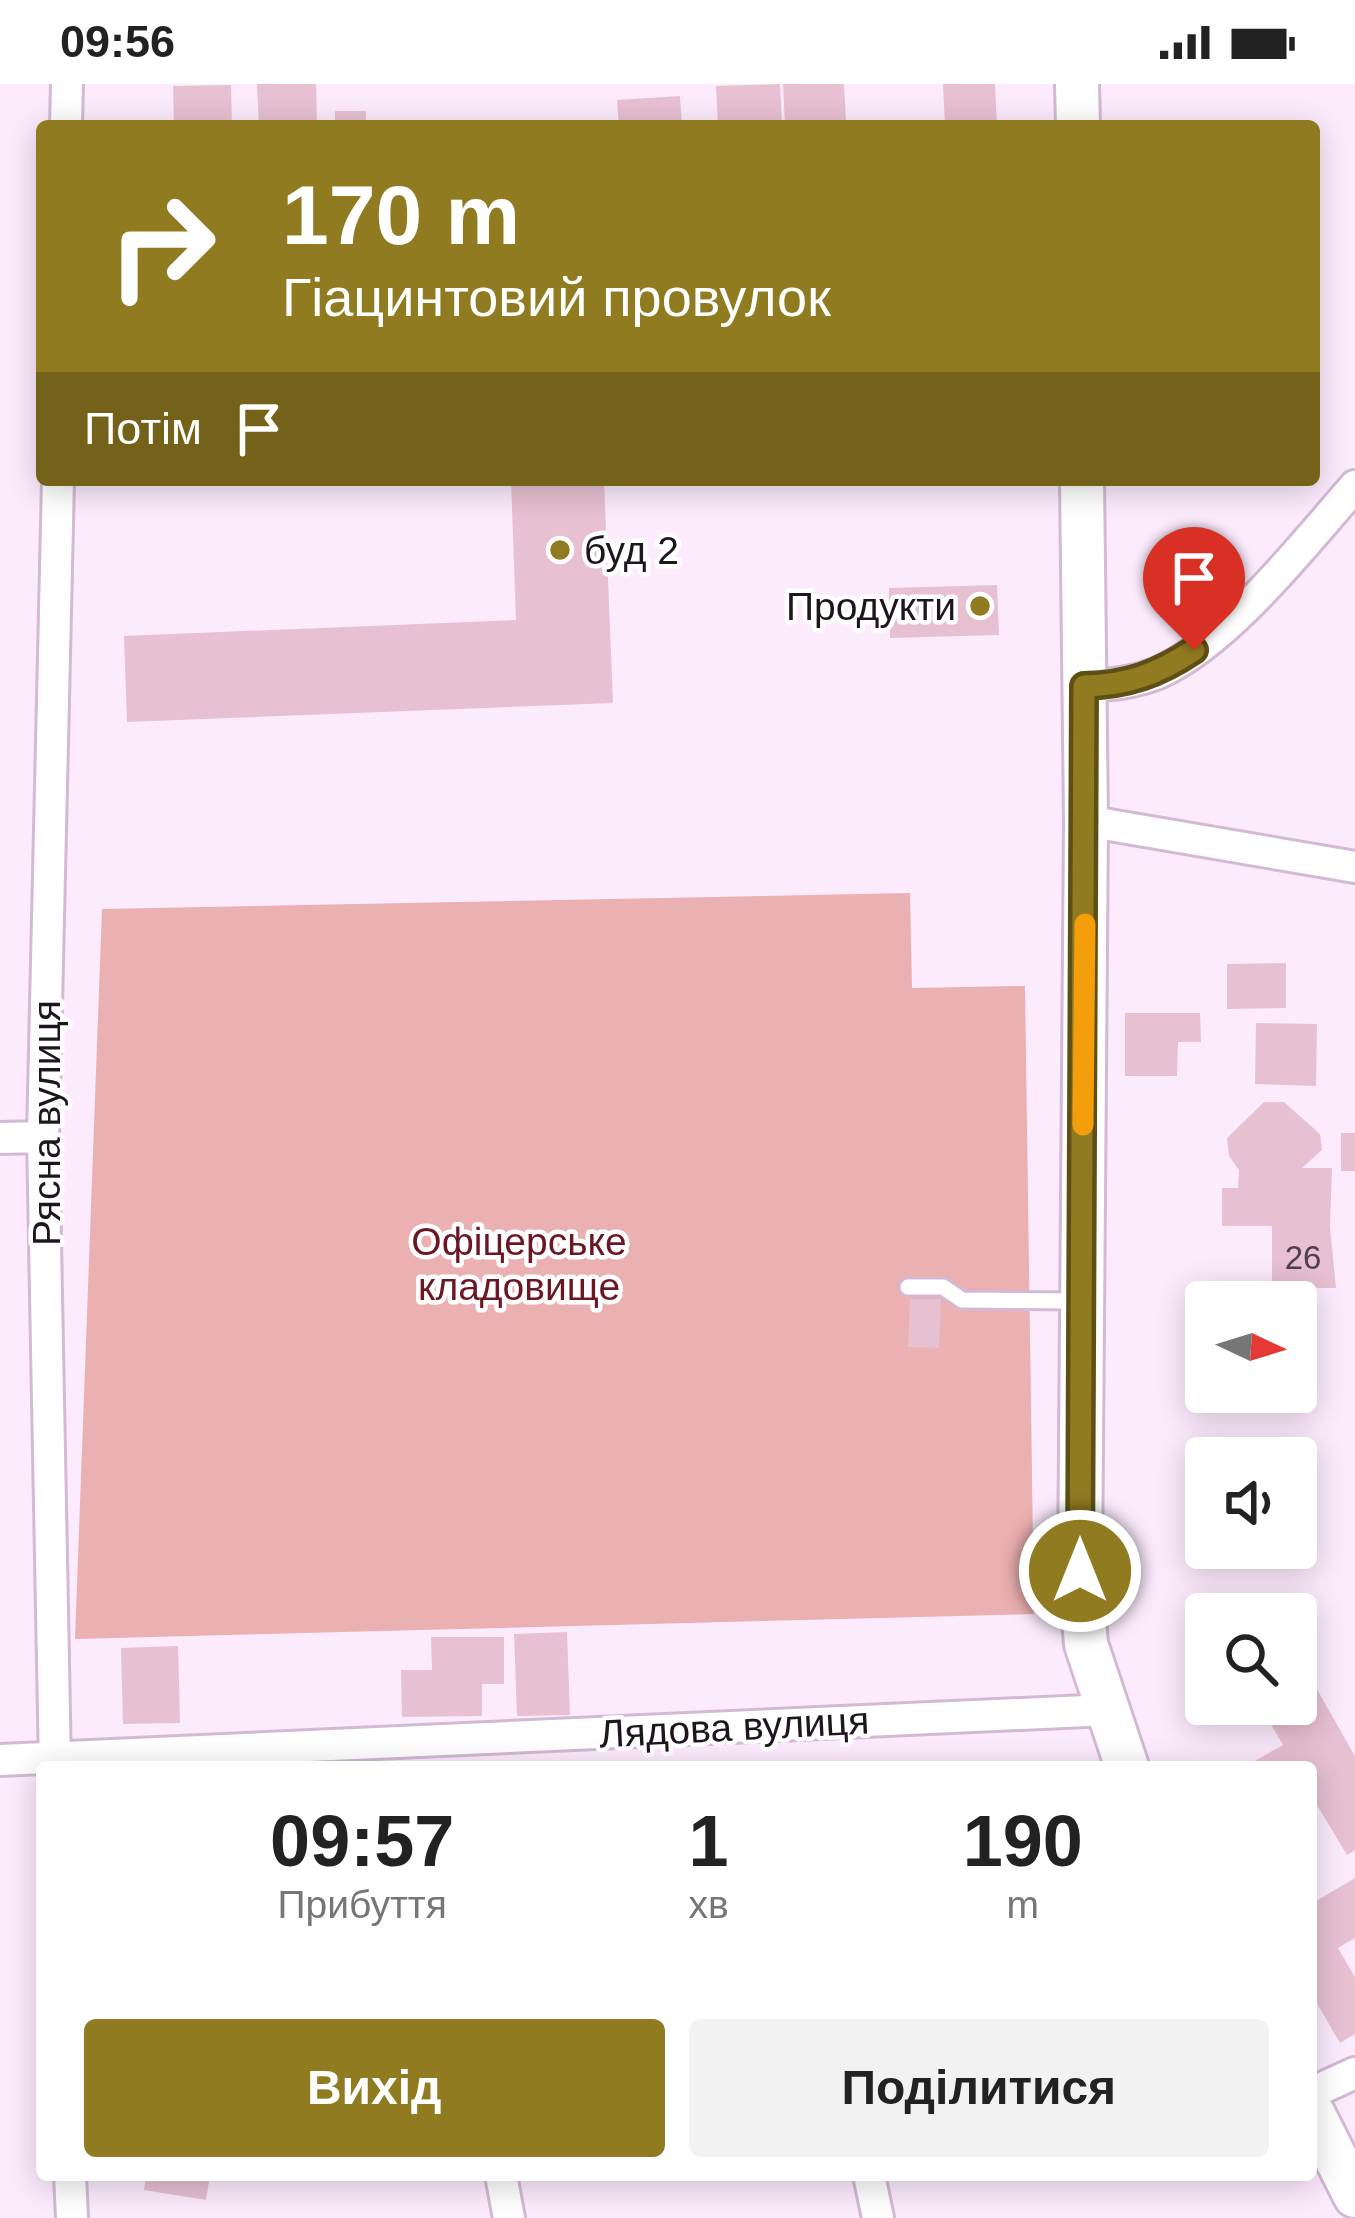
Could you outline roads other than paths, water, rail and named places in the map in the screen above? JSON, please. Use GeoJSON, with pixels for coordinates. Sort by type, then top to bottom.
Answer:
{"type":"FeatureCollection","features":[{"type":"Feature","properties":{"kind":"main road"},"geometry":{"type":"LineString","coordinates":[[1077,84],[1078,120]]}},
{"type":"Feature","properties":{"kind":"main road"},"geometry":{"type":"LineString","coordinates":[[1082,486],[1086,821],[1080,1571],[1086,1644],[1125,1761]]}},
{"type":"Feature","properties":{"kind":"main road"},"geometry":{"type":"LineString","coordinates":[[1317,2121],[1355,2196]]}},
{"type":"Feature","properties":{"kind":"street"},"geometry":{"type":"LineString","coordinates":[[66,120],[67,84]]}},
{"type":"Feature","properties":{"kind":"street","name":"Рясна вулиця"},"geometry":{"type":"LineString","coordinates":[[55,1761],[43,1137],[58,486]]}},
{"type":"Feature","properties":{"kind":"street"},"geometry":{"type":"LineString","coordinates":[[1084,686],[1124,684],[1161,672],[1194,650],[1258,596],[1355,486]]}},
{"type":"Feature","properties":{"kind":"street"},"geometry":{"type":"LineString","coordinates":[[1086,821],[1353,869]]}},
{"type":"Feature","properties":{"kind":"street"},"geometry":{"type":"LineString","coordinates":[[0,1138],[43,1137]]}},
{"type":"Feature","properties":{"kind":"street","name":"Лядова вулиця"},"geometry":{"type":"LineString","coordinates":[[75,1761],[1108,1710]]}},
{"type":"Feature","properties":{"kind":"street","name":"Лядова вулиця"},"geometry":{"type":"LineString","coordinates":[[0,1760],[36,1761]]}},
{"type":"Feature","properties":{"kind":"street"},"geometry":{"type":"LineString","coordinates":[[1317,2090],[1355,2074]]}},
{"type":"Feature","properties":{"kind":"street"},"geometry":{"type":"LineString","coordinates":[[70,2181],[72,2218]]}},
{"type":"Feature","properties":{"kind":"street"},"geometry":{"type":"LineString","coordinates":[[502,2181],[509,2218]]}},
{"type":"Feature","properties":{"kind":"street"},"geometry":{"type":"LineString","coordinates":[[870,2181],[878,2218]]}},
{"type":"Feature","properties":{"kind":"lane"},"geometry":{"type":"LineString","coordinates":[[908,1287],[943,1287],[962,1300],[1082,1300]]}},
{"type":"Feature","properties":{"kind":"place","name":"буд 2"},"geometry":{"type":"Point","coordinates":[560,550]}},
{"type":"Feature","properties":{"kind":"place","name":"Продукти"},"geometry":{"type":"Point","coordinates":[980,606]}},
{"type":"Feature","properties":{"kind":"park label","name":"Офіцерське кладовище"},"geometry":{"type":"Point","coordinates":[519,1264]}}]}
